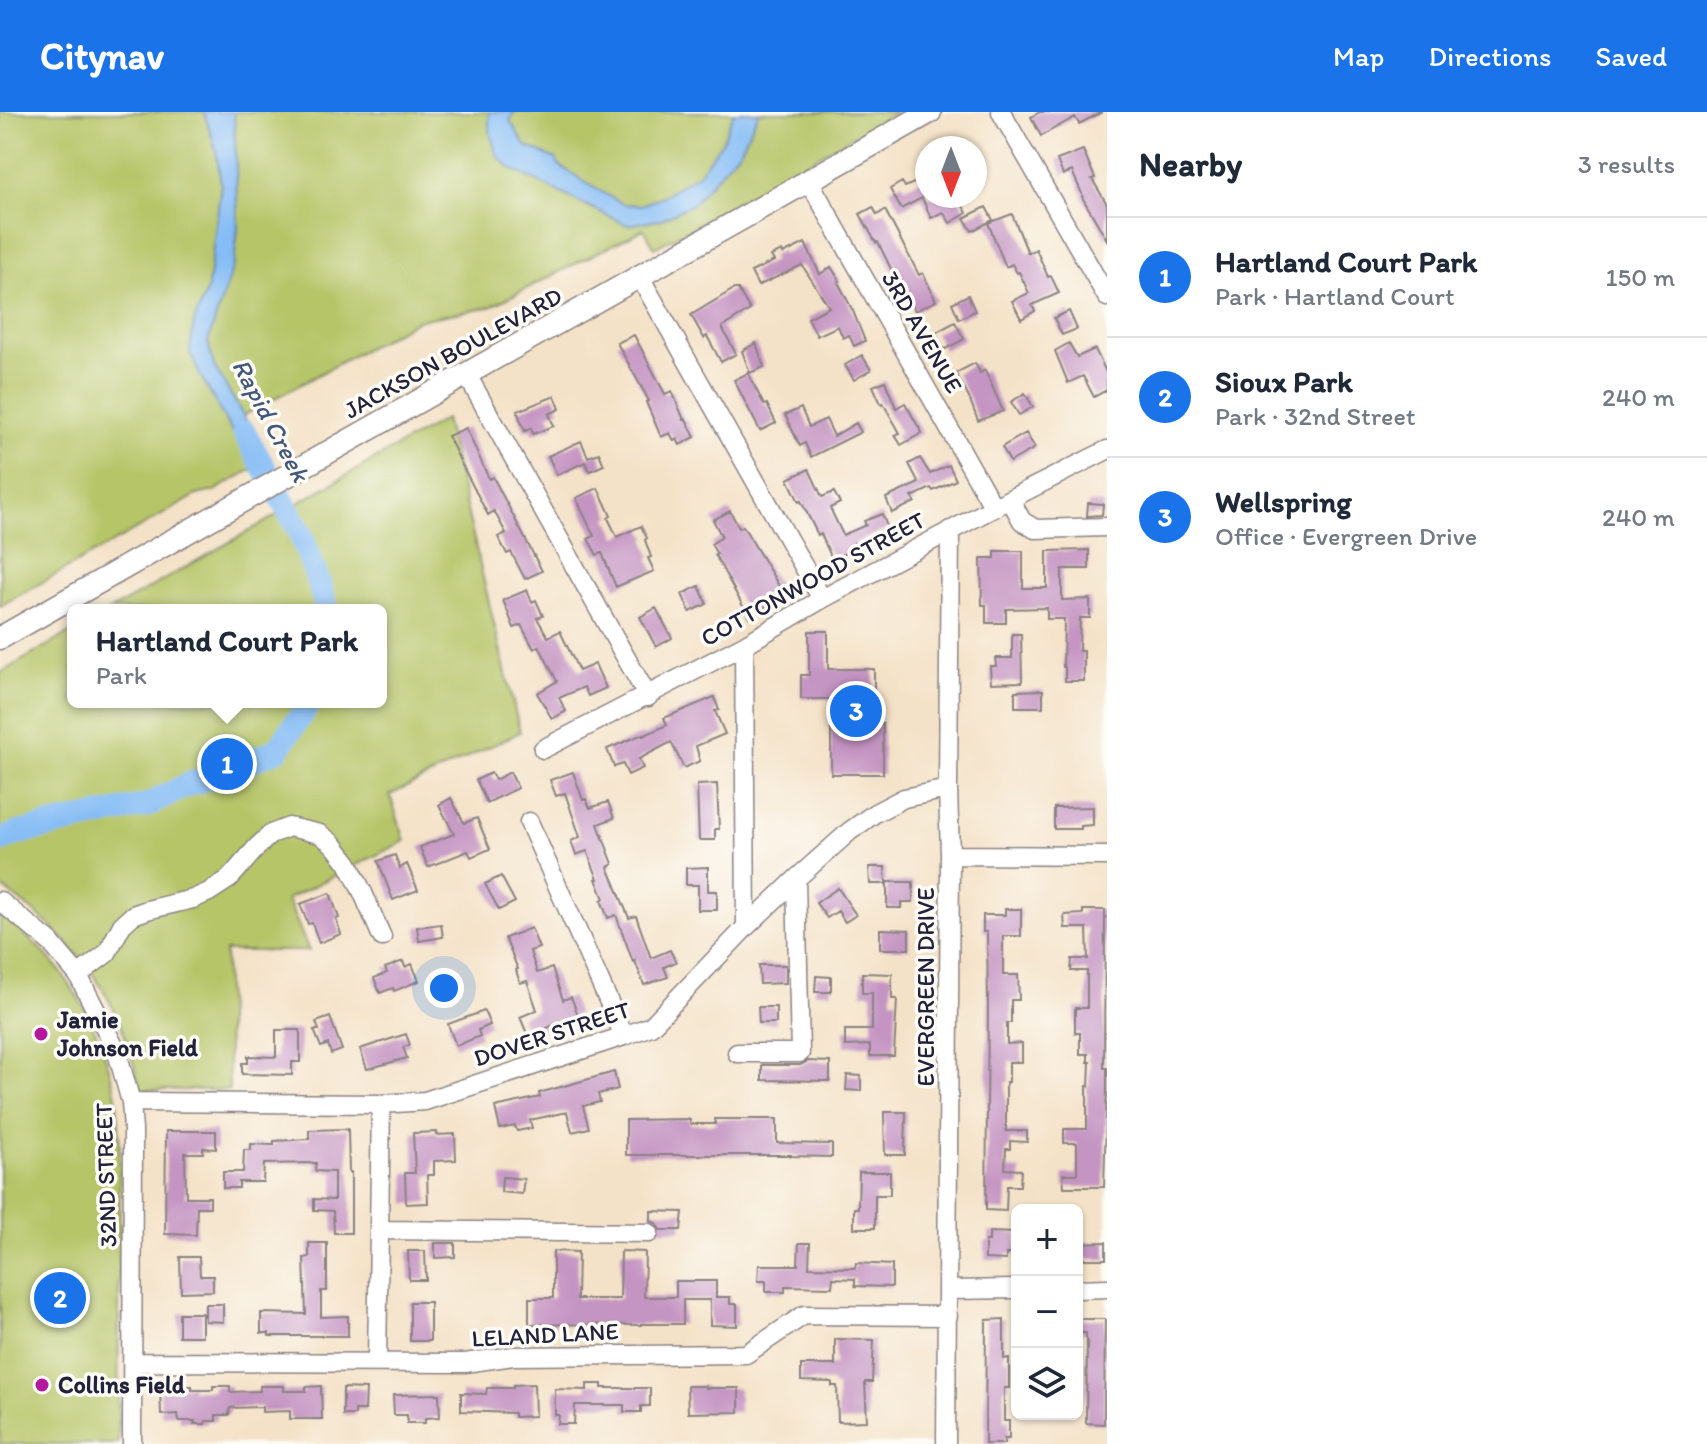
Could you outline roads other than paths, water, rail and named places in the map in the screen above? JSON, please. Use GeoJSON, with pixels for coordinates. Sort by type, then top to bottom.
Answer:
{"type":"FeatureCollection","features":[{"type":"Feature","properties":{"kind":"main road","name":"JACKSON BOULEVARD"},"geometry":{"type":"LineString","coordinates":[[0,638],[930,112]]}},
{"type":"Feature","properties":{"kind":"street"},"geometry":{"type":"LineString","coordinates":[[1001,112],[1107,297]]}},
{"type":"Feature","properties":{"kind":"street","name":"3RD AVENUE"},"geometry":{"type":"LineString","coordinates":[[809,181],[1002,504],[1035,529],[1107,527]]}},
{"type":"Feature","properties":{"kind":"street"},"geometry":{"type":"LineString","coordinates":[[640,277],[822,599]]}},
{"type":"Feature","properties":{"kind":"street"},"geometry":{"type":"LineString","coordinates":[[467,375],[648,697]]}},
{"type":"Feature","properties":{"kind":"street","name":"COTTONWOOD STREET"},"geometry":{"type":"LineString","coordinates":[[543,749],[648,697],[950,530],[1106,453]]}},
{"type":"Feature","properties":{"kind":"street","name":"EVERGREEN DRIVE"},"geometry":{"type":"LineString","coordinates":[[946,1444],[950,530]]}},
{"type":"Feature","properties":{"kind":"street"},"geometry":{"type":"LineString","coordinates":[[744,645],[746,927]]}},
{"type":"Feature","properties":{"kind":"street","name":"DOVER STREET"},"geometry":{"type":"LineString","coordinates":[[131,1102],[381,1104],[425,1101],[651,1026],[746,927],[850,831],[904,798],[948,789]]}},
{"type":"Feature","properties":{"kind":"street"},"geometry":{"type":"LineString","coordinates":[[529,822],[624,1036]]}},
{"type":"Feature","properties":{"kind":"street"},"geometry":{"type":"LineString","coordinates":[[78,975],[107,953],[122,925],[133,915],[209,892],[229,879],[271,834],[289,827],[320,834],[333,844],[348,863],[382,937]]}},
{"type":"Feature","properties":{"kind":"street"},"geometry":{"type":"LineString","coordinates":[[950,855],[1107,856]]}},
{"type":"Feature","properties":{"kind":"street"},"geometry":{"type":"LineString","coordinates":[[737,1053],[800,1053],[796,879]]}},
{"type":"Feature","properties":{"kind":"street","name":"32ND STREET"},"geometry":{"type":"LineString","coordinates":[[0,901],[50,942],[78,975],[117,1052],[131,1102],[132,1444]]}},
{"type":"Feature","properties":{"kind":"street"},"geometry":{"type":"LineString","coordinates":[[377,1362],[381,1104]]}},
{"type":"Feature","properties":{"kind":"street"},"geometry":{"type":"LineString","coordinates":[[380,1230],[649,1233]]}},
{"type":"Feature","properties":{"kind":"street"},"geometry":{"type":"LineString","coordinates":[[1083,1289],[1107,1288]]}},
{"type":"Feature","properties":{"kind":"street"},"geometry":{"type":"LineString","coordinates":[[948,1290],[1011,1289]]}},
{"type":"Feature","properties":{"kind":"street","name":"LELAND LANE"},"geometry":{"type":"LineString","coordinates":[[132,1362],[465,1363],[513,1356],[746,1354],[804,1315],[948,1316]]}},
{"type":"Feature","properties":{"kind":"water"},"geometry":{"type":"Polygon","coordinates":[[[204,112],[234,112],[238,228],[234,263],[208,342],[214,366],[267,456],[252,464],[190,352],[194,322],[208,287],[221,184],[216,150],[204,112]]]}},
{"type":"Feature","properties":{"kind":"water"},"geometry":{"type":"Polygon","coordinates":[[[489,112],[514,112],[510,121],[526,146],[556,159],[558,164],[623,204],[641,205],[661,197],[698,174],[722,142],[734,112],[759,112],[741,149],[693,204],[659,220],[627,225],[511,169],[496,154],[489,127],[489,112]]]}},
{"type":"Feature","properties":{"kind":"waterway","name":"Rapid Creek"},"geometry":{"type":"LineString","coordinates":[[244,432],[300,532],[325,604]]}},
{"type":"Feature","properties":{"kind":"waterway","name":"Rapid Creek"},"geometry":{"type":"LineString","coordinates":[[0,841],[18,833],[148,805],[187,785],[226,772],[278,749],[306,708]]}},
{"type":"Feature","properties":{"kind":"place","name":"Wellspring"},"geometry":{"type":"Point","coordinates":[856,711]}},
{"type":"Feature","properties":{"kind":"place","name":"Hartland Court Park"},"geometry":{"type":"Point","coordinates":[227,764]}},
{"type":"Feature","properties":{"kind":"place","name":"Jamie Johnson Field"},"geometry":{"type":"Point","coordinates":[41,1034]}},
{"type":"Feature","properties":{"kind":"place","name":"Sioux Park"},"geometry":{"type":"Point","coordinates":[60,1298]}},
{"type":"Feature","properties":{"kind":"place","name":"Collins Field"},"geometry":{"type":"Point","coordinates":[42,1385]}}]}
